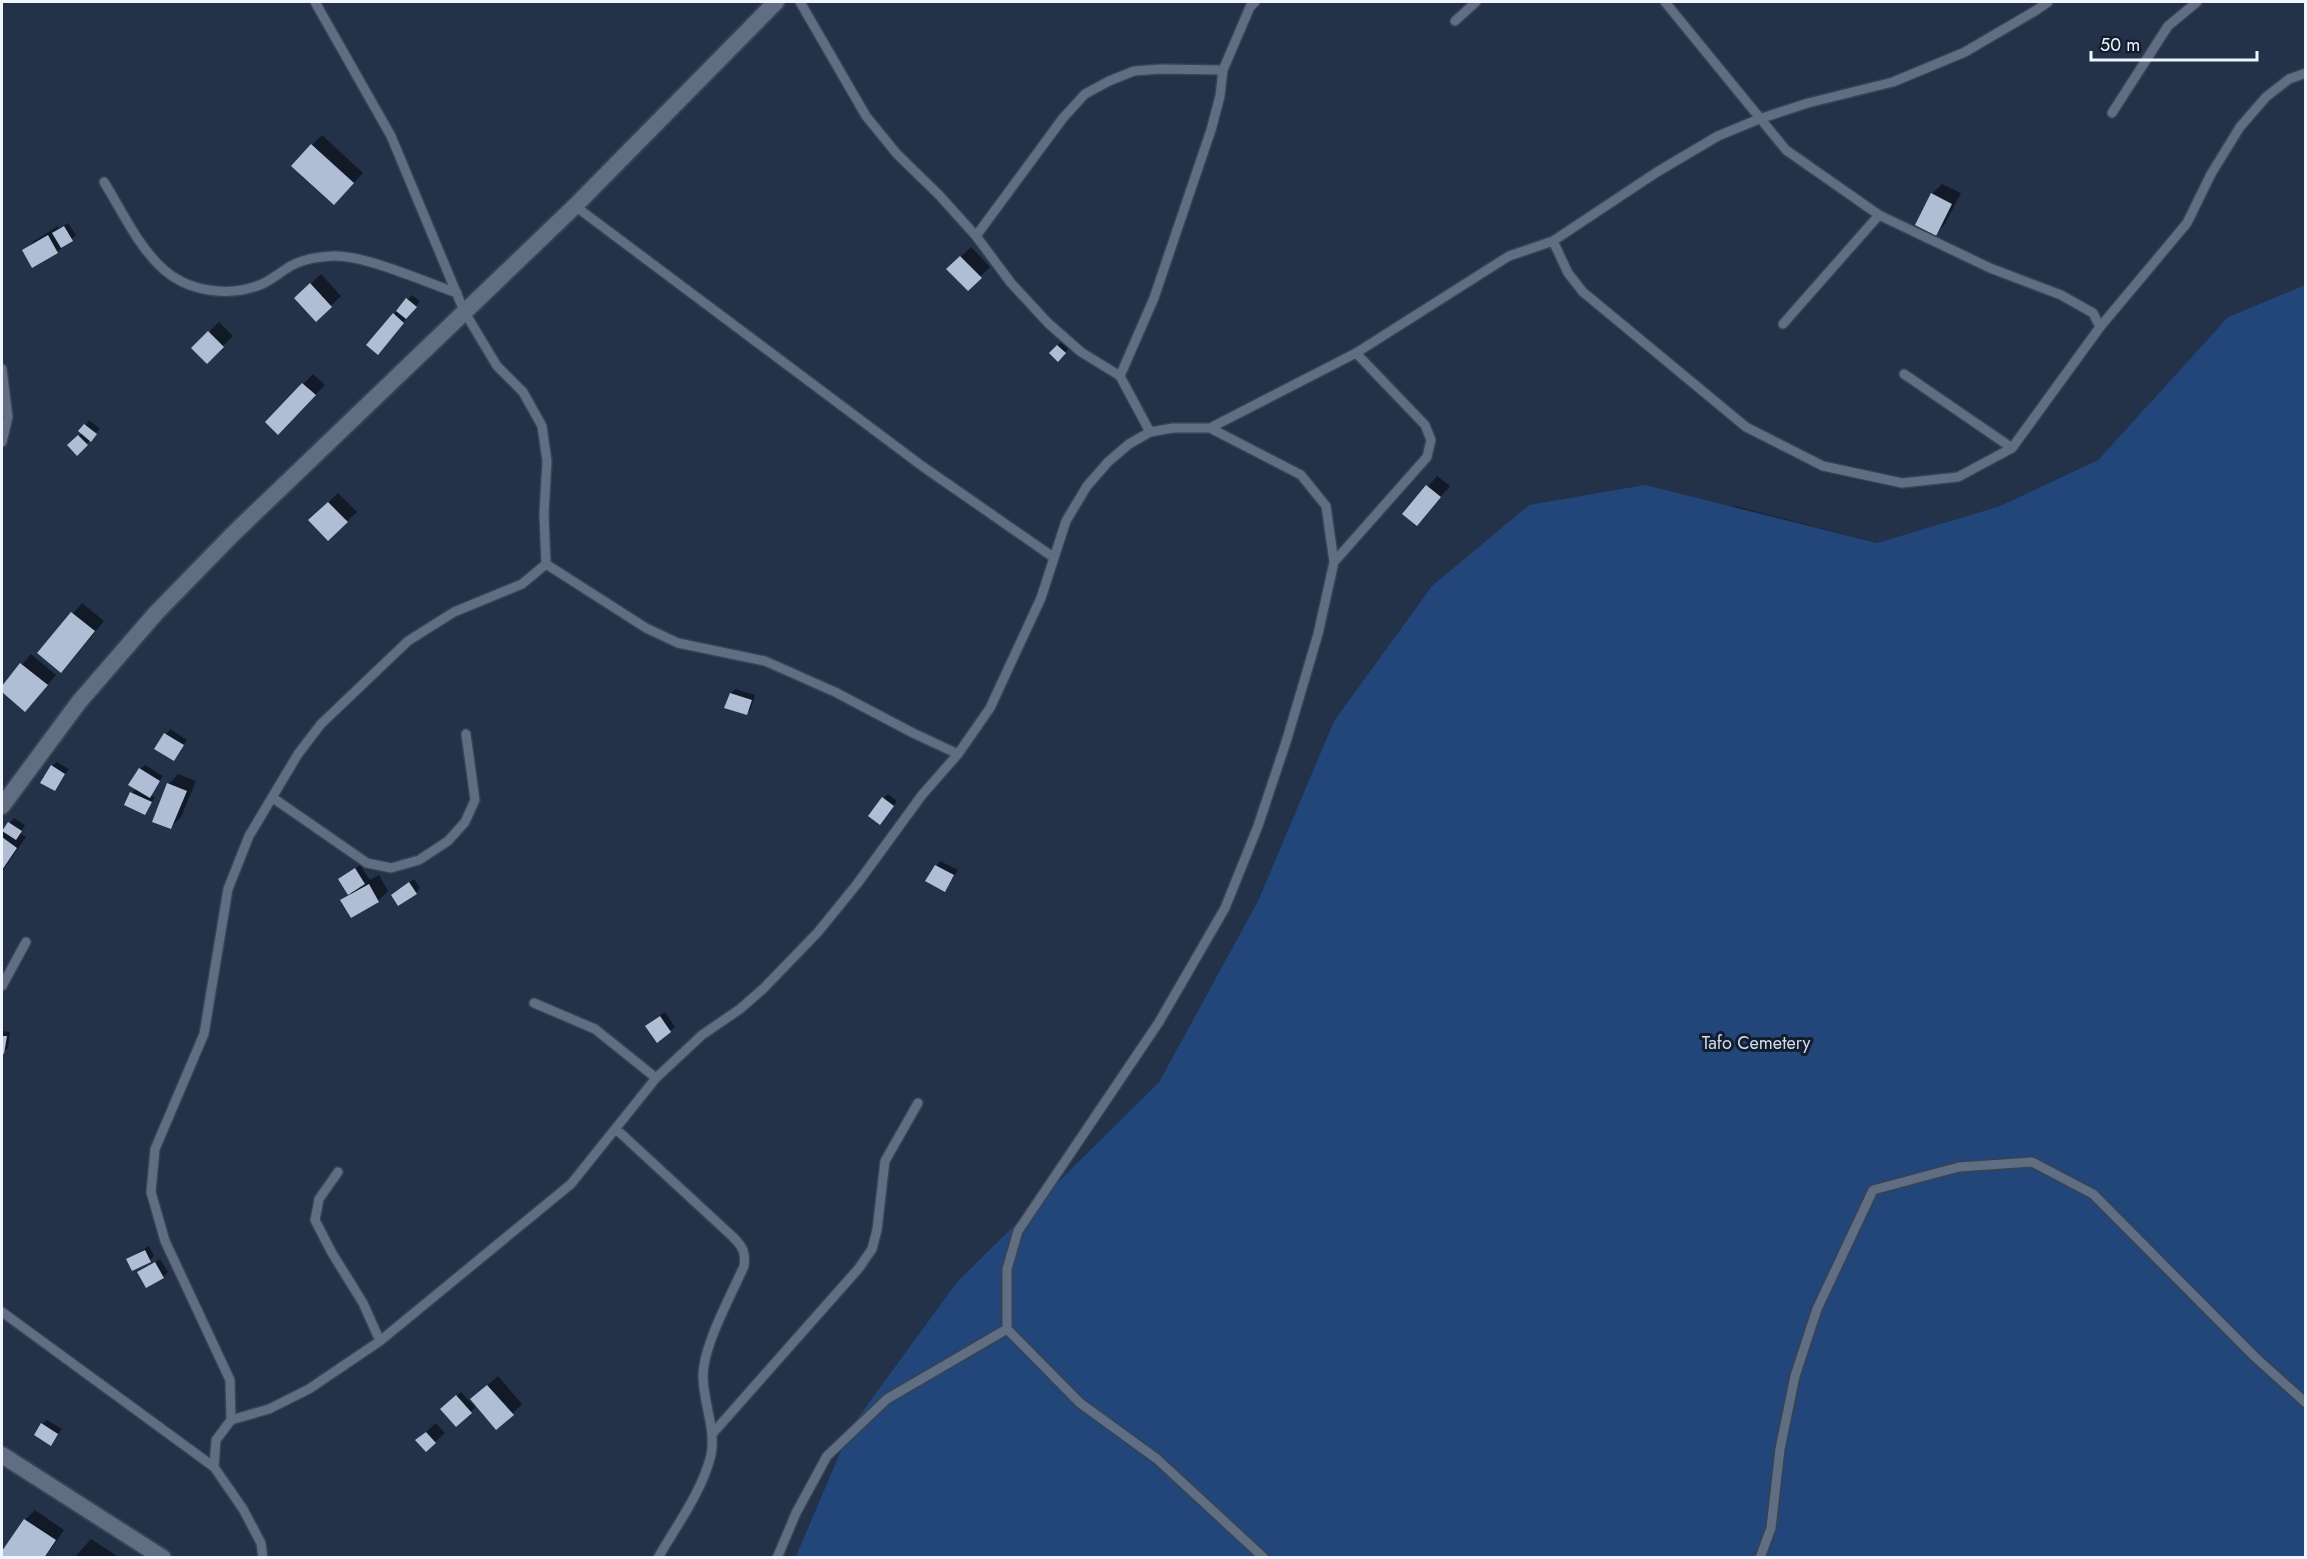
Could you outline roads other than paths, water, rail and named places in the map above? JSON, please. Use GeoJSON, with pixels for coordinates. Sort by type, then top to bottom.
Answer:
{"type":"FeatureCollection","features":[{"type":"Feature","properties":{"kind":"street"},"geometry":{"type":"LineString","coordinates":[[3,801],[79,702],[156,613],[235,532],[575,206],[777,2]]}},
{"type":"Feature","properties":{"kind":"street"},"geometry":{"type":"LineString","coordinates":[[2,1455],[163,1557]]}},
{"type":"Feature","properties":{"kind":"lane"},"geometry":{"type":"LineString","coordinates":[[315,2],[390,136],[464,311],[497,366],[523,392],[542,426],[547,461],[544,514],[546,564]]}},
{"type":"Feature","properties":{"kind":"lane"},"geometry":{"type":"LineString","coordinates":[[800,2],[866,116],[897,154],[939,195],[976,236],[1011,283],[1048,323],[1081,352],[1120,376],[1150,432]]}},
{"type":"Feature","properties":{"kind":"lane"},"geometry":{"type":"LineString","coordinates":[[1455,21],[1476,2]]}},
{"type":"Feature","properties":{"kind":"lane"},"geometry":{"type":"LineString","coordinates":[[1665,2],[1786,150],[1879,215],[1990,268],[2061,295],[2093,313],[2100,327]]}},
{"type":"Feature","properties":{"kind":"lane"},"geometry":{"type":"LineString","coordinates":[[214,1467],[216,1440],[231,1420],[269,1409],[309,1389],[380,1341],[571,1184],[656,1078],[702,1035],[740,1009],[764,988],[818,932],[857,885],[922,795],[958,754],[990,708],[1041,598],[1066,521],[1087,486],[1108,462],[1129,444],[1150,432],[1173,428],[1210,428],[1356,353],[1509,256],[1553,241],[1657,172],[1718,136],[1759,119],[1808,103],[1893,82],[1965,52],[2048,2]]}},
{"type":"Feature","properties":{"kind":"lane"},"geometry":{"type":"LineString","coordinates":[[2112,113],[2168,26],[2197,2]]}},
{"type":"Feature","properties":{"kind":"lane"},"geometry":{"type":"LineString","coordinates":[[1120,376],[1155,298],[1211,130],[1220,96],[1223,70],[1250,3]]}},
{"type":"Feature","properties":{"kind":"lane"},"geometry":{"type":"LineString","coordinates":[[976,236],[1063,118],[1085,94],[1134,71],[1223,70]]}},
{"type":"Feature","properties":{"kind":"lane"},"geometry":{"type":"LineString","coordinates":[[1553,241],[1568,273],[1583,292],[1746,427],[1823,466],[1902,483],[1958,477],[2012,448],[2100,327],[2187,223],[2211,174],[2240,127],[2266,97],[2289,79],[2306,73]]}},
{"type":"Feature","properties":{"kind":"lane"},"geometry":{"type":"LineString","coordinates":[[104,182],[146,251],[160,267],[177,279],[198,288],[221,292],[243,290],[264,283],[288,267],[309,258],[336,256],[369,263],[457,293]]}},
{"type":"Feature","properties":{"kind":"lane"},"geometry":{"type":"LineString","coordinates":[[575,206],[922,466],[1053,557]]}},
{"type":"Feature","properties":{"kind":"lane"},"geometry":{"type":"LineString","coordinates":[[1783,324],[1879,215]]}},
{"type":"Feature","properties":{"kind":"lane"},"geometry":{"type":"LineString","coordinates":[[1334,562],[1427,457],[1431,440],[1425,425],[1356,353]]}},
{"type":"Feature","properties":{"kind":"lane"},"geometry":{"type":"LineString","coordinates":[[2,369],[8,417],[2,442]]}},
{"type":"Feature","properties":{"kind":"lane"},"geometry":{"type":"LineString","coordinates":[[1904,374],[2012,448]]}},
{"type":"Feature","properties":{"kind":"lane"},"geometry":{"type":"LineString","coordinates":[[1210,428],[1301,475],[1326,506],[1334,562],[1318,634],[1258,826],[1225,908],[1159,1022],[1018,1232],[1006,1269],[1007,1329],[1080,1403],[1157,1460],[1264,1557]]}},
{"type":"Feature","properties":{"kind":"lane"},"geometry":{"type":"LineString","coordinates":[[546,564],[646,628],[678,643],[765,662],[835,692],[958,754]]}},
{"type":"Feature","properties":{"kind":"lane"},"geometry":{"type":"LineString","coordinates":[[231,1420],[230,1380],[165,1241],[151,1192],[155,1149],[204,1034],[228,889],[249,836],[298,754],[321,724],[408,641],[454,612],[522,584],[546,564]]}},
{"type":"Feature","properties":{"kind":"lane"},"geometry":{"type":"LineString","coordinates":[[273,798],[367,863],[391,868],[419,860],[448,841],[465,822],[475,801],[466,734]]}},
{"type":"Feature","properties":{"kind":"lane"},"geometry":{"type":"LineString","coordinates":[[2,986],[26,942]]}},
{"type":"Feature","properties":{"kind":"lane"},"geometry":{"type":"LineString","coordinates":[[534,1003],[595,1029],[656,1078]]}},
{"type":"Feature","properties":{"kind":"lane"},"geometry":{"type":"LineString","coordinates":[[713,1433],[860,1268],[872,1250],[877,1230],[885,1161],[918,1104]]}},
{"type":"Feature","properties":{"kind":"lane"},"geometry":{"type":"LineString","coordinates":[[616,1129],[742,1246],[745,1255],[744,1266],[706,1355],[703,1376],[705,1399],[713,1433],[711,1454],[693,1497],[658,1557]]}},
{"type":"Feature","properties":{"kind":"lane"},"geometry":{"type":"LineString","coordinates":[[1760,1557],[1771,1528],[1780,1449],[1795,1376],[1817,1309],[1873,1190],[1959,1167],[2032,1162],[2093,1194],[2255,1357],[2306,1403]]}},
{"type":"Feature","properties":{"kind":"lane"},"geometry":{"type":"LineString","coordinates":[[338,1172],[319,1199],[315,1220],[332,1253],[363,1303],[380,1341]]}},
{"type":"Feature","properties":{"kind":"lane"},"geometry":{"type":"LineString","coordinates":[[2,1312],[214,1467],[243,1509],[261,1543],[263,1557]]}},
{"type":"Feature","properties":{"kind":"lane"},"geometry":{"type":"LineString","coordinates":[[777,1557],[796,1513],[827,1456],[887,1399],[1007,1329]]}},
{"type":"Feature","properties":{"kind":"park label","name":"Tafo Cemetery"},"geometry":{"type":"Point","coordinates":[1756,1043]}}]}
